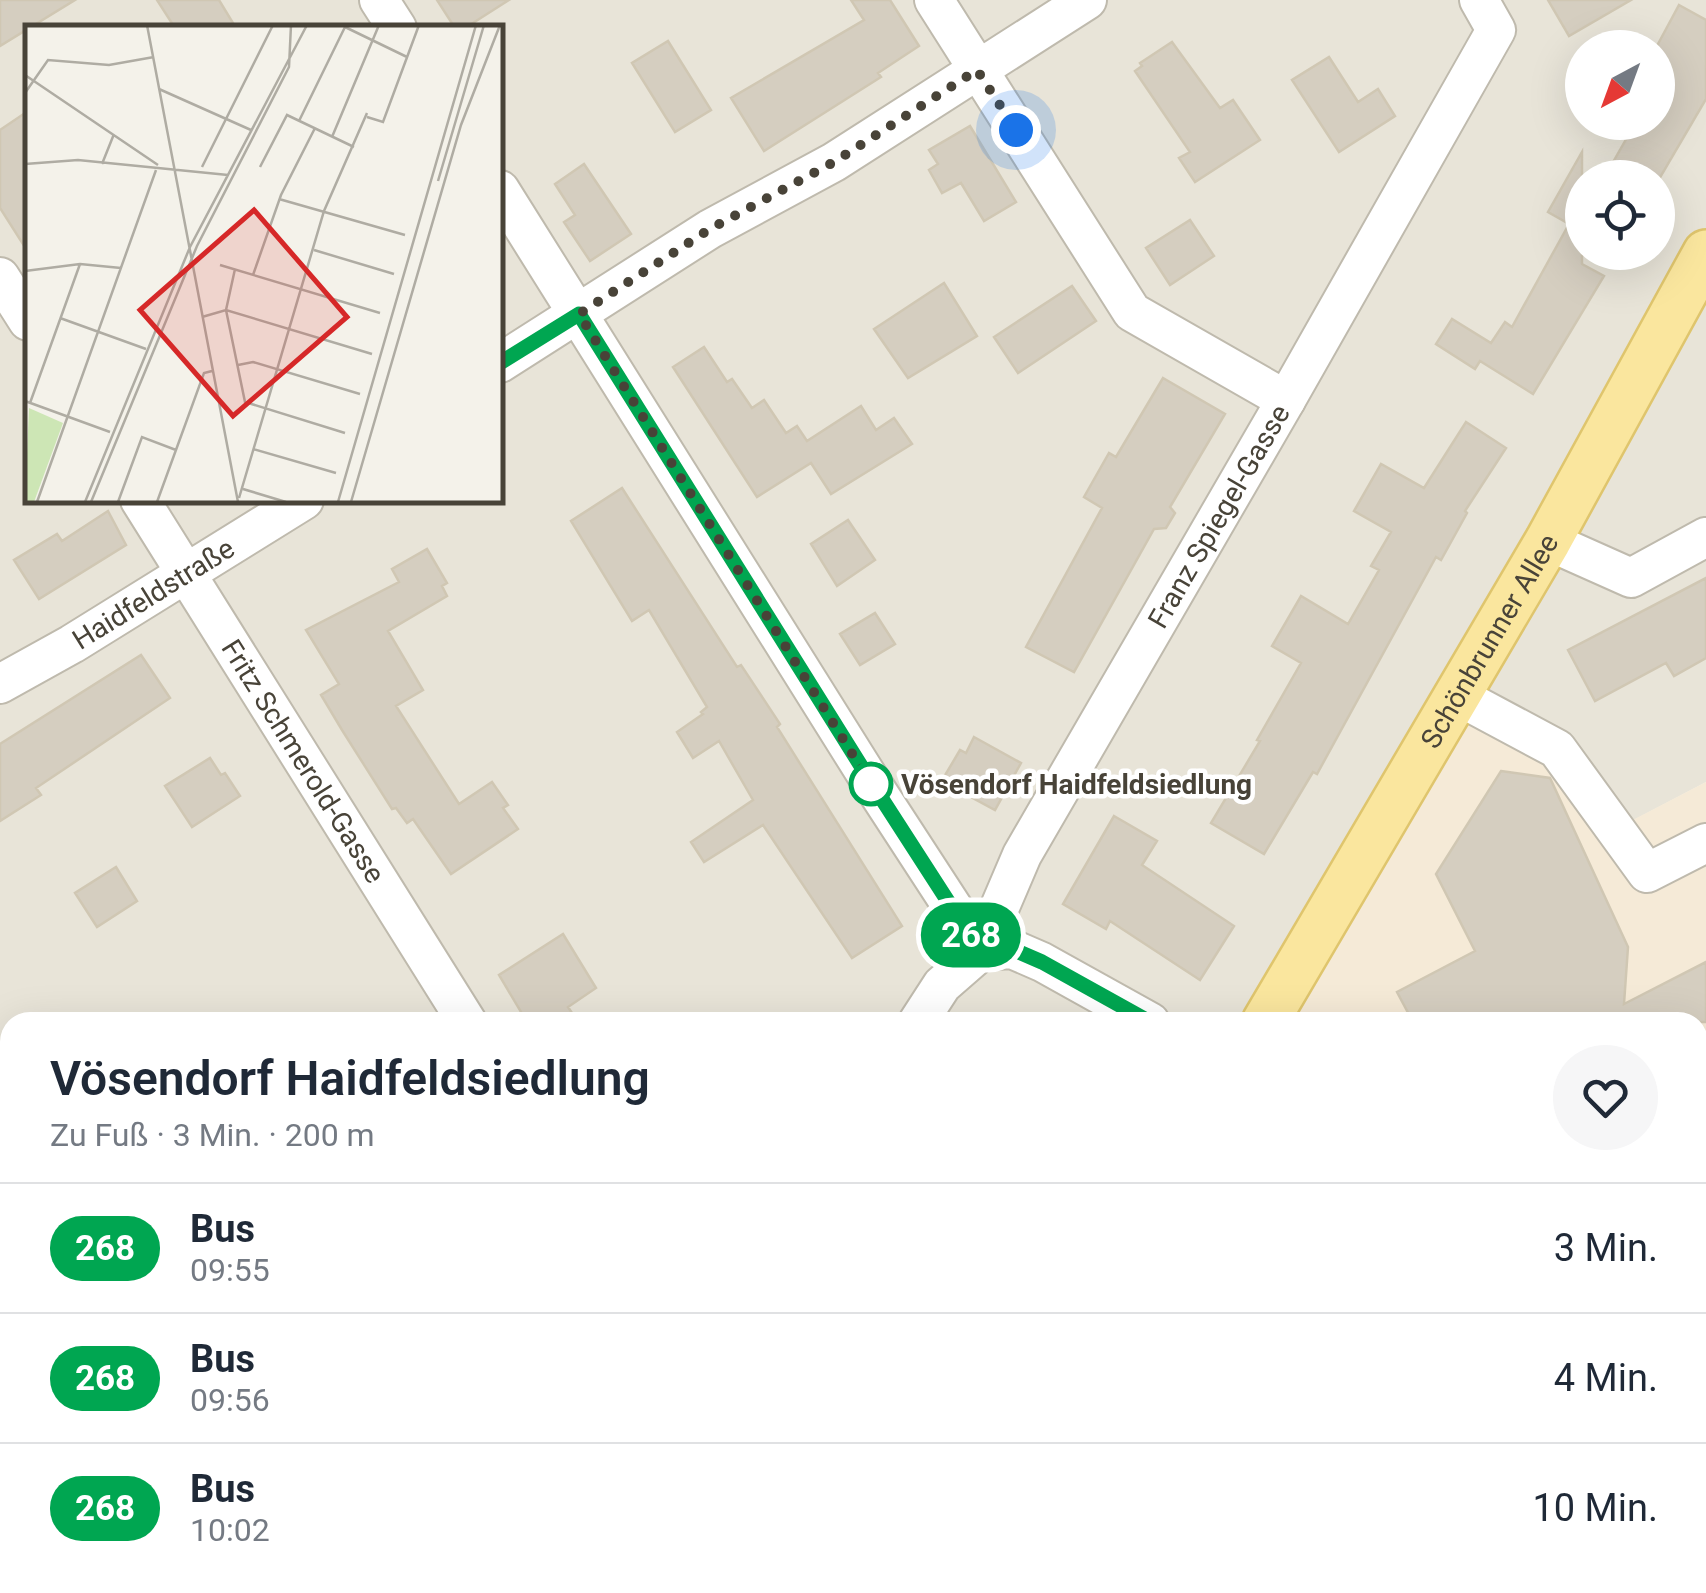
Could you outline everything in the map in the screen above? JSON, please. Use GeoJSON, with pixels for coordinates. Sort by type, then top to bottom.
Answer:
{"type":"FeatureCollection","features":[{"type":"Feature","properties":{"kind":"main road","name":"Schönbrunner Allee"},"geometry":{"type":"LineString","coordinates":[[1271,1012],[1548,542],[1706,253]]}},
{"type":"Feature","properties":{"kind":"street"},"geometry":{"type":"LineString","coordinates":[[379,0],[395,25]]}},
{"type":"Feature","properties":{"kind":"street"},"geometry":{"type":"LineString","coordinates":[[934,0],[1132,312],[1286,400]]}},
{"type":"Feature","properties":{"kind":"street"},"geometry":{"type":"LineString","coordinates":[[502,362],[710,229],[834,162],[1088,0]]}},
{"type":"Feature","properties":{"kind":"street","name":"Franz Spiegel-Gasse"},"geometry":{"type":"LineString","coordinates":[[924,1012],[942,985],[980,951],[1022,855],[1496,30],[1479,0]]}},
{"type":"Feature","properties":{"kind":"street"},"geometry":{"type":"LineString","coordinates":[[502,193],[980,951],[1012,949],[1132,1012]]}},
{"type":"Feature","properties":{"kind":"street"},"geometry":{"type":"LineString","coordinates":[[0,277],[25,315]]}},
{"type":"Feature","properties":{"kind":"street","name":"Fritz Schmerold-Gasse"},"geometry":{"type":"LineString","coordinates":[[141,502],[461,1012]]}},
{"type":"Feature","properties":{"kind":"street","name":"Haidfeldstraße"},"geometry":{"type":"LineString","coordinates":[[0,684],[72,644],[301,502]]}},
{"type":"Feature","properties":{"kind":"street"},"geometry":{"type":"LineString","coordinates":[[1548,542],[1632,578],[1706,537]]}},
{"type":"Feature","properties":{"kind":"street"},"geometry":{"type":"LineString","coordinates":[[1456,695],[1557,749],[1647,874],[1706,844]]}},
{"type":"Feature","properties":{"kind":"shaded area"},"geometry":{"type":"Polygon","coordinates":[[[0,0],[1706,0],[1706,782],[1268,1012],[0,1012],[0,0]]]}},
{"type":"Feature","properties":{"kind":"shaded area"},"geometry":{"type":"Polygon","coordinates":[[[1476,690],[1627,823],[1706,782],[1706,1012],[1256,1012],[1476,690]]]}},
{"type":"Feature","properties":{"kind":"building"},"geometry":{"type":"Polygon","coordinates":[[[0,0],[75,0],[34,25],[25,25],[25,31],[0,46],[0,0]]]}},
{"type":"Feature","properties":{"kind":"building"},"geometry":{"type":"Polygon","coordinates":[[[157,0],[219,0],[234,25],[173,25],[157,0]]]}},
{"type":"Feature","properties":{"kind":"building"},"geometry":{"type":"Polygon","coordinates":[[[437,0],[509,0],[470,25],[453,25],[437,0]]]}},
{"type":"Feature","properties":{"kind":"building"},"geometry":{"type":"Polygon","coordinates":[[[851,0],[890,0],[919,46],[878,73],[881,77],[764,151],[731,98],[864,20],[851,0]]]}},
{"type":"Feature","properties":{"kind":"building"},"geometry":{"type":"Polygon","coordinates":[[[1548,0],[1631,0],[1579,30],[1566,30],[1548,0]]]}},
{"type":"Feature","properties":{"kind":"building"},"geometry":{"type":"Polygon","coordinates":[[[1679,5],[1706,20],[1706,99],[1670,160],[1614,160],[1626,140],[1675,140],[1675,30],[1666,30],[1679,5]]]}},
{"type":"Feature","properties":{"kind":"building"},"geometry":{"type":"Polygon","coordinates":[[[668,41],[711,110],[675,132],[632,63],[668,41]]]}},
{"type":"Feature","properties":{"kind":"building"},"geometry":{"type":"Polygon","coordinates":[[[1172,42],[1220,108],[1233,100],[1260,140],[1195,182],[1179,158],[1190,152],[1135,71],[1142,66],[1140,63],[1172,42]]]}},
{"type":"Feature","properties":{"kind":"building"},"geometry":{"type":"Polygon","coordinates":[[[1329,57],[1358,102],[1378,89],[1395,116],[1339,152],[1292,80],[1329,57]]]}},
{"type":"Feature","properties":{"kind":"building"},"geometry":{"type":"Polygon","coordinates":[[[25,113],[25,247],[0,208],[0,130],[25,113]]]}},
{"type":"Feature","properties":{"kind":"building"},"geometry":{"type":"Polygon","coordinates":[[[970,126],[1016,202],[984,221],[961,183],[942,193],[929,170],[938,164],[929,150],[970,126]]]}},
{"type":"Feature","properties":{"kind":"building"},"geometry":{"type":"Polygon","coordinates":[[[584,164],[631,234],[590,261],[564,222],[575,215],[555,184],[584,164]]]}},
{"type":"Feature","properties":{"kind":"building"},"geometry":{"type":"Polygon","coordinates":[[[1565,182],[1565,222],[1548,212],[1565,182]]]}},
{"type":"Feature","properties":{"kind":"building"},"geometry":{"type":"Polygon","coordinates":[[[1190,220],[1214,256],[1170,285],[1146,248],[1190,220]]]}},
{"type":"Feature","properties":{"kind":"building"},"geometry":{"type":"Polygon","coordinates":[[[1565,231],[1565,270],[1593,270],[1604,276],[1533,394],[1480,361],[1475,369],[1436,344],[1452,319],[1491,343],[1505,322],[1512,327],[1565,231]]]}},
{"type":"Feature","properties":{"kind":"building"},"geometry":{"type":"Polygon","coordinates":[[[944,283],[977,336],[908,378],[874,329],[944,283]]]}},
{"type":"Feature","properties":{"kind":"building"},"geometry":{"type":"Polygon","coordinates":[[[1072,286],[1096,321],[1018,373],[994,337],[1072,286]]]}},
{"type":"Feature","properties":{"kind":"building"},"geometry":{"type":"Polygon","coordinates":[[[704,347],[727,382],[732,379],[752,408],[764,400],[786,433],[797,426],[807,441],[861,406],[876,430],[894,418],[912,444],[831,494],[811,463],[757,497],[673,367],[704,347]]]}},
{"type":"Feature","properties":{"kind":"building"},"geometry":{"type":"Polygon","coordinates":[[[1163,378],[1225,414],[1170,507],[1175,513],[1166,528],[1154,529],[1074,672],[1026,647],[1102,508],[1084,497],[1109,453],[1116,457],[1163,378]]]}},
{"type":"Feature","properties":{"kind":"building"},"geometry":{"type":"Polygon","coordinates":[[[1466,422],[1506,448],[1465,511],[1441,560],[1436,557],[1317,774],[1313,772],[1264,854],[1211,823],[1301,663],[1272,646],[1301,596],[1348,624],[1379,570],[1371,566],[1391,532],[1354,511],[1381,464],[1424,488],[1466,422]]]}},
{"type":"Feature","properties":{"kind":"building"},"geometry":{"type":"Polygon","coordinates":[[[622,488],[737,667],[741,665],[780,724],[777,727],[902,926],[852,958],[763,825],[704,862],[691,842],[753,800],[719,741],[693,758],[677,732],[707,707],[649,610],[632,621],[571,521],[622,488]]]}},
{"type":"Feature","properties":{"kind":"building"},"geometry":{"type":"Polygon","coordinates":[[[108,511],[126,545],[39,599],[14,560],[57,534],[62,541],[108,511]]]}},
{"type":"Feature","properties":{"kind":"building"},"geometry":{"type":"Polygon","coordinates":[[[848,520],[875,560],[837,586],[811,544],[848,520]]]}},
{"type":"Feature","properties":{"kind":"building"},"geometry":{"type":"Polygon","coordinates":[[[427,549],[447,583],[442,586],[447,596],[388,631],[423,690],[396,706],[459,804],[492,782],[518,829],[451,874],[413,819],[407,823],[396,808],[392,809],[321,695],[339,684],[306,630],[399,582],[392,569],[427,549]]]}},
{"type":"Feature","properties":{"kind":"building"},"geometry":{"type":"Polygon","coordinates":[[[1706,578],[1706,658],[1674,676],[1666,663],[1595,701],[1568,650],[1706,578]]]}},
{"type":"Feature","properties":{"kind":"building"},"geometry":{"type":"Polygon","coordinates":[[[875,613],[895,644],[860,665],[840,634],[875,613]]]}},
{"type":"Feature","properties":{"kind":"building"},"geometry":{"type":"Polygon","coordinates":[[[141,655],[170,698],[36,788],[41,795],[0,821],[0,744],[141,655]]]}},
{"type":"Feature","properties":{"kind":"building"},"geometry":{"type":"Polygon","coordinates":[[[974,737],[1021,763],[995,810],[947,784],[950,780],[944,777],[960,750],[966,753],[974,737]]]}},
{"type":"Feature","properties":{"kind":"building"},"geometry":{"type":"Polygon","coordinates":[[[210,758],[240,796],[192,827],[165,786],[210,758]]]}},
{"type":"Feature","properties":{"kind":"building"},"geometry":{"type":"Polygon","coordinates":[[[1501,771],[1550,778],[1628,947],[1624,1004],[1706,962],[1706,1012],[1408,1012],[1397,992],[1475,951],[1436,874],[1501,771]]]}},
{"type":"Feature","properties":{"kind":"building"},"geometry":{"type":"Polygon","coordinates":[[[1114,816],[1157,841],[1142,865],[1234,926],[1200,980],[1110,921],[1106,929],[1063,904],[1114,816]]]}},
{"type":"Feature","properties":{"kind":"building"},"geometry":{"type":"Polygon","coordinates":[[[116,867],[137,901],[97,927],[75,893],[116,867]]]}},
{"type":"Feature","properties":{"kind":"building"},"geometry":{"type":"Polygon","coordinates":[[[563,934],[596,988],[568,1007],[571,1012],[521,1012],[499,975],[563,934]]]}},
{"type":"Feature","properties":{"kind":"bus line","name":"268"},"geometry":{"type":"LineString","coordinates":[[502,362],[579,314],[980,951],[1012,949],[1132,1012]]}},
{"type":"Feature","properties":{"kind":"place","name":"Vösendorf Haidfeldsiedlung"},"geometry":{"type":"Point","coordinates":[871,784]}},
{"type":"Feature","properties":{"kind":"route"},"geometry":{"type":"LineString","coordinates":[[871,784],[579,314],[710,229],[834,162],[977,70],[1016,130]]}}]}
